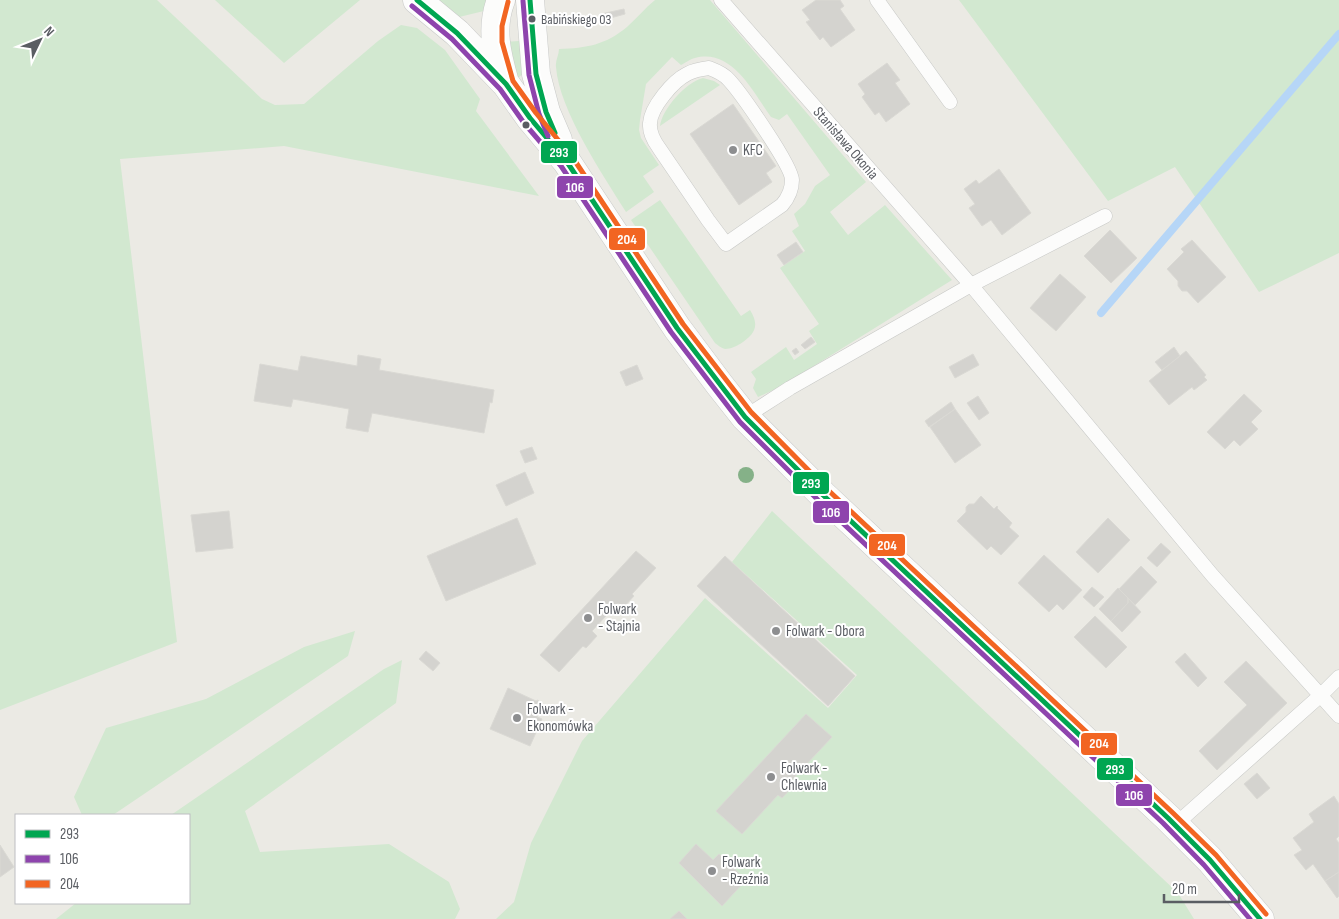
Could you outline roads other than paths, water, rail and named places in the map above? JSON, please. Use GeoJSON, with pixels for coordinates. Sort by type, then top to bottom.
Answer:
{"type":"FeatureCollection","features":[{"type":"Feature","properties":{"kind":"street"},"geometry":{"type":"LineString","coordinates":[[417,0],[457,33],[506,84],[530,118],[567,162],[677,328],[745,417],[823,495],[1175,825],[1210,860],[1260,919]]}},
{"type":"Feature","properties":{"kind":"street"},"geometry":{"type":"LineString","coordinates":[[501,0],[495,25],[495,43],[506,84]]}},
{"type":"Feature","properties":{"kind":"street"},"geometry":{"type":"LineString","coordinates":[[530,0],[536,74],[546,112],[567,162]]}},
{"type":"Feature","properties":{"kind":"lane","name":"Stanisława Okonia"},"geometry":{"type":"LineString","coordinates":[[721,0],[970,285],[1212,575],[1339,716]]}},
{"type":"Feature","properties":{"kind":"lane"},"geometry":{"type":"LineString","coordinates":[[877,0],[950,102]]}},
{"type":"Feature","properties":{"kind":"lane"},"geometry":{"type":"LineString","coordinates":[[710,68],[730,80],[784,159],[790,169],[792,179],[788,198],[782,205],[726,244],[664,156],[653,139],[651,132],[651,116],[657,104],[679,79],[694,70],[710,68]]}},
{"type":"Feature","properties":{"kind":"lane"},"geometry":{"type":"LineString","coordinates":[[745,417],[790,388],[970,285],[1106,216]]}},
{"type":"Feature","properties":{"kind":"lane"},"geometry":{"type":"LineString","coordinates":[[1175,825],[1339,677]]}},
{"type":"Feature","properties":{"kind":"waterway"},"geometry":{"type":"LineString","coordinates":[[1101,313],[1339,34]]}},
{"type":"Feature","properties":{"kind":"place","name":"Babińskiego 03"},"geometry":{"type":"Point","coordinates":[532,19]}},
{"type":"Feature","properties":{"kind":"place","name":"KFC"},"geometry":{"type":"Point","coordinates":[733,150]}},
{"type":"Feature","properties":{"kind":"place","name":"Folwark - Stajnia"},"geometry":{"type":"Point","coordinates":[588,618]}},
{"type":"Feature","properties":{"kind":"place","name":"Folwark - Obora"},"geometry":{"type":"Point","coordinates":[776,631]}},
{"type":"Feature","properties":{"kind":"place","name":"Folwark - Ekonomówka"},"geometry":{"type":"Point","coordinates":[517,718]}},
{"type":"Feature","properties":{"kind":"place","name":"Folwark - Chlewnia"},"geometry":{"type":"Point","coordinates":[771,777]}},
{"type":"Feature","properties":{"kind":"place","name":"Folwark - Rzeźnia"},"geometry":{"type":"Point","coordinates":[712,871]}}]}
